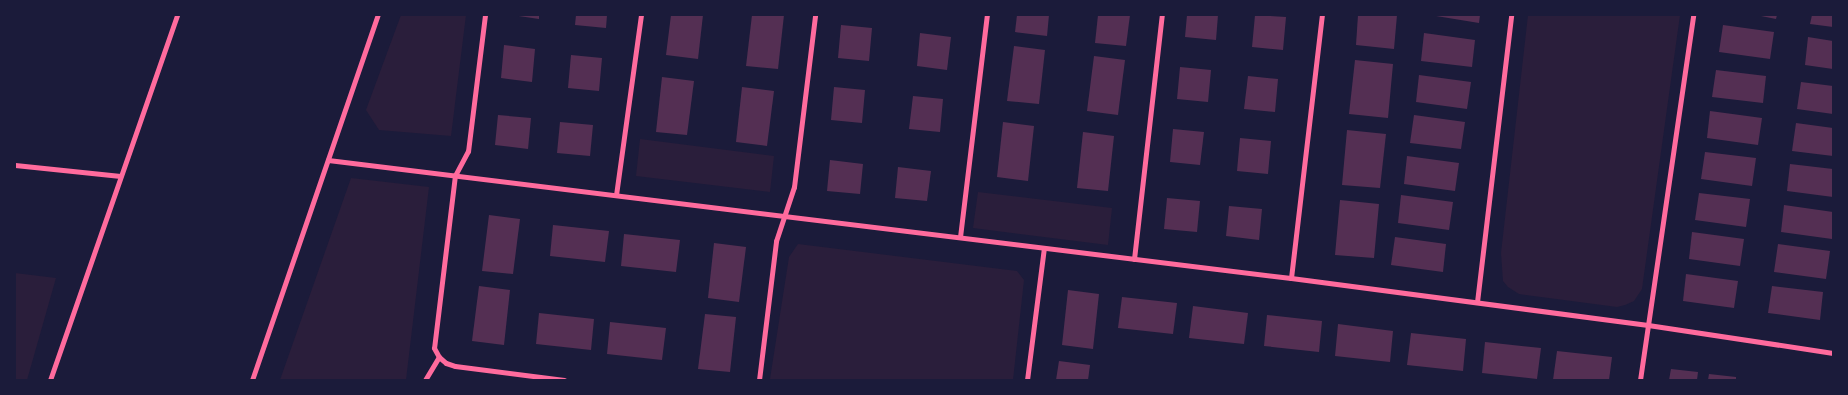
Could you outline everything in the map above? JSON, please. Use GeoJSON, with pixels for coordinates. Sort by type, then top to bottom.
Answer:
{"type":"FeatureCollection","features":[{"type":"Feature","properties":{"kind":"street"},"geometry":{"type":"LineString","coordinates":[[50,380],[177,15]]}},
{"type":"Feature","properties":{"kind":"street"},"geometry":{"type":"LineString","coordinates":[[252,380],[378,15]]}},
{"type":"Feature","properties":{"kind":"street"},"geometry":{"type":"LineString","coordinates":[[485,15],[468,151],[454,175],[434,348],[438,357],[446,363],[455,366],[564,380]]}},
{"type":"Feature","properties":{"kind":"street"},"geometry":{"type":"LineString","coordinates":[[616,195],[641,15]]}},
{"type":"Feature","properties":{"kind":"street"},"geometry":{"type":"LineString","coordinates":[[759,380],[776,241],[794,187],[815,15]]}},
{"type":"Feature","properties":{"kind":"street"},"geometry":{"type":"LineString","coordinates":[[960,237],[987,15]]}},
{"type":"Feature","properties":{"kind":"street"},"geometry":{"type":"LineString","coordinates":[[1134,259],[1162,15]]}},
{"type":"Feature","properties":{"kind":"street"},"geometry":{"type":"LineString","coordinates":[[1291,278],[1322,15]]}},
{"type":"Feature","properties":{"kind":"street"},"geometry":{"type":"LineString","coordinates":[[1477,302],[1511,15]]}},
{"type":"Feature","properties":{"kind":"street"},"geometry":{"type":"LineString","coordinates":[[1640,380],[1693,15]]}},
{"type":"Feature","properties":{"kind":"street"},"geometry":{"type":"LineString","coordinates":[[328,160],[1291,278],[1648,325],[1833,353]]}},
{"type":"Feature","properties":{"kind":"street"},"geometry":{"type":"LineString","coordinates":[[15,165],[120,176]]}},
{"type":"Feature","properties":{"kind":"street"},"geometry":{"type":"LineString","coordinates":[[1027,380],[1044,248]]}},
{"type":"Feature","properties":{"kind":"street"},"geometry":{"type":"LineString","coordinates":[[425,380],[438,357]]}},
{"type":"Feature","properties":{"kind":"shaded area"},"geometry":{"type":"Polygon","coordinates":[[[401,15],[466,15],[451,136],[379,130],[366,110],[401,15]]]}},
{"type":"Feature","properties":{"kind":"shaded area"},"geometry":{"type":"Polygon","coordinates":[[[1528,15],[1680,15],[1642,289],[1634,301],[1625,305],[1617,307],[1519,294],[1508,287],[1503,281],[1501,253],[1528,15]]]}},
{"type":"Feature","properties":{"kind":"shaded area"},"geometry":{"type":"Polygon","coordinates":[[[640,139],[774,156],[770,192],[636,176],[640,139]]]}},
{"type":"Feature","properties":{"kind":"shaded area"},"geometry":{"type":"Polygon","coordinates":[[[351,178],[429,187],[406,380],[280,380],[351,178]]]}},
{"type":"Feature","properties":{"kind":"shaded area"},"geometry":{"type":"Polygon","coordinates":[[[978,192],[1112,208],[1108,245],[973,228],[978,192]]]}},
{"type":"Feature","properties":{"kind":"shaded area"},"geometry":{"type":"Polygon","coordinates":[[[798,244],[1017,271],[1024,280],[1013,380],[770,379],[789,257],[798,244]]]}},
{"type":"Feature","properties":{"kind":"shaded area"},"geometry":{"type":"Polygon","coordinates":[[[15,273],[56,278],[27,380],[15,380],[15,273]]]}},
{"type":"Feature","properties":{"kind":"building"},"geometry":{"type":"Polygon","coordinates":[[[512,15],[539,15],[539,19],[512,15]]]}},
{"type":"Feature","properties":{"kind":"building"},"geometry":{"type":"Polygon","coordinates":[[[576,15],[607,15],[606,28],[575,25],[576,15]]]}},
{"type":"Feature","properties":{"kind":"building"},"geometry":{"type":"Polygon","coordinates":[[[671,15],[703,15],[698,59],[666,55],[671,15]]]}},
{"type":"Feature","properties":{"kind":"building"},"geometry":{"type":"Polygon","coordinates":[[[752,15],[784,15],[778,69],[746,66],[752,15]]]}},
{"type":"Feature","properties":{"kind":"building"},"geometry":{"type":"Polygon","coordinates":[[[1017,15],[1049,15],[1047,36],[1015,32],[1017,15]]]}},
{"type":"Feature","properties":{"kind":"building"},"geometry":{"type":"Polygon","coordinates":[[[1098,15],[1130,15],[1126,46],[1095,43],[1098,15]]]}},
{"type":"Feature","properties":{"kind":"building"},"geometry":{"type":"Polygon","coordinates":[[[1187,15],[1218,15],[1216,40],[1185,37],[1187,15]]]}},
{"type":"Feature","properties":{"kind":"building"},"geometry":{"type":"Polygon","coordinates":[[[1255,15],[1286,17],[1283,50],[1252,47],[1255,15]]]}},
{"type":"Feature","properties":{"kind":"building"},"geometry":{"type":"Polygon","coordinates":[[[1358,15],[1397,15],[1394,49],[1356,45],[1358,15]]]}},
{"type":"Feature","properties":{"kind":"building"},"geometry":{"type":"Polygon","coordinates":[[[1430,15],[1480,15],[1479,23],[1430,15]]]}},
{"type":"Feature","properties":{"kind":"building"},"geometry":{"type":"Polygon","coordinates":[[[1756,15],[1777,15],[1776,19],[1756,15]]]}},
{"type":"Feature","properties":{"kind":"building"},"geometry":{"type":"Polygon","coordinates":[[[1812,15],[1833,15],[1833,27],[1810,24],[1812,15]]]}},
{"type":"Feature","properties":{"kind":"building"},"geometry":{"type":"Polygon","coordinates":[[[841,25],[872,28],[869,61],[838,58],[841,25]]]}},
{"type":"Feature","properties":{"kind":"building"},"geometry":{"type":"Polygon","coordinates":[[[1723,25],[1774,32],[1770,59],[1719,52],[1723,25]]]}},
{"type":"Feature","properties":{"kind":"building"},"geometry":{"type":"Polygon","coordinates":[[[920,33],[951,37],[947,70],[917,66],[920,33]]]}},
{"type":"Feature","properties":{"kind":"building"},"geometry":{"type":"Polygon","coordinates":[[[1424,33],[1475,40],[1472,67],[1421,61],[1424,33]]]}},
{"type":"Feature","properties":{"kind":"building"},"geometry":{"type":"Polygon","coordinates":[[[1808,37],[1833,41],[1833,69],[1805,65],[1808,37]]]}},
{"type":"Feature","properties":{"kind":"building"},"geometry":{"type":"Polygon","coordinates":[[[504,45],[535,49],[532,82],[501,78],[504,45]]]}},
{"type":"Feature","properties":{"kind":"building"},"geometry":{"type":"Polygon","coordinates":[[[1014,46],[1045,50],[1039,104],[1007,101],[1014,46]]]}},
{"type":"Feature","properties":{"kind":"building"},"geometry":{"type":"Polygon","coordinates":[[[571,55],[602,58],[599,91],[568,88],[571,55]]]}},
{"type":"Feature","properties":{"kind":"building"},"geometry":{"type":"Polygon","coordinates":[[[1094,56],[1125,60],[1118,115],[1087,111],[1094,56]]]}},
{"type":"Feature","properties":{"kind":"building"},"geometry":{"type":"Polygon","coordinates":[[[1355,60],[1393,64],[1388,118],[1349,114],[1355,60]]]}},
{"type":"Feature","properties":{"kind":"building"},"geometry":{"type":"Polygon","coordinates":[[[1180,67],[1211,70],[1208,102],[1177,99],[1180,67]]]}},
{"type":"Feature","properties":{"kind":"building"},"geometry":{"type":"Polygon","coordinates":[[[1716,70],[1766,76],[1763,103],[1712,97],[1716,70]]]}},
{"type":"Feature","properties":{"kind":"building"},"geometry":{"type":"Polygon","coordinates":[[[1419,75],[1471,82],[1467,109],[1416,102],[1419,75]]]}},
{"type":"Feature","properties":{"kind":"building"},"geometry":{"type":"Polygon","coordinates":[[[1248,76],[1278,79],[1275,112],[1244,109],[1248,76]]]}},
{"type":"Feature","properties":{"kind":"building"},"geometry":{"type":"Polygon","coordinates":[[[662,77],[694,81],[687,135],[656,132],[662,77]]]}},
{"type":"Feature","properties":{"kind":"building"},"geometry":{"type":"Polygon","coordinates":[[[1801,82],[1833,86],[1833,114],[1797,109],[1801,82]]]}},
{"type":"Feature","properties":{"kind":"building"},"geometry":{"type":"Polygon","coordinates":[[[742,87],[774,91],[767,146],[736,142],[742,87]]]}},
{"type":"Feature","properties":{"kind":"building"},"geometry":{"type":"Polygon","coordinates":[[[834,87],[865,90],[862,123],[831,120],[834,87]]]}},
{"type":"Feature","properties":{"kind":"building"},"geometry":{"type":"Polygon","coordinates":[[[913,96],[943,99],[940,132],[909,129],[913,96]]]}},
{"type":"Feature","properties":{"kind":"building"},"geometry":{"type":"Polygon","coordinates":[[[1710,111],[1762,118],[1758,145],[1707,138],[1710,111]]]}},
{"type":"Feature","properties":{"kind":"building"},"geometry":{"type":"Polygon","coordinates":[[[498,115],[531,118],[528,149],[495,145],[498,115]]]}},
{"type":"Feature","properties":{"kind":"building"},"geometry":{"type":"Polygon","coordinates":[[[1414,115],[1465,122],[1461,149],[1410,143],[1414,115]]]}},
{"type":"Feature","properties":{"kind":"building"},"geometry":{"type":"Polygon","coordinates":[[[560,122],[593,125],[590,156],[557,153],[560,122]]]}},
{"type":"Feature","properties":{"kind":"building"},"geometry":{"type":"Polygon","coordinates":[[[1003,122],[1034,126],[1028,181],[997,177],[1003,122]]]}},
{"type":"Feature","properties":{"kind":"building"},"geometry":{"type":"Polygon","coordinates":[[[1796,123],[1833,128],[1833,156],[1792,151],[1796,123]]]}},
{"type":"Feature","properties":{"kind":"building"},"geometry":{"type":"Polygon","coordinates":[[[1173,129],[1204,132],[1200,165],[1170,162],[1173,129]]]}},
{"type":"Feature","properties":{"kind":"building"},"geometry":{"type":"Polygon","coordinates":[[[1347,130],[1386,134],[1380,188],[1342,185],[1347,130]]]}},
{"type":"Feature","properties":{"kind":"building"},"geometry":{"type":"Polygon","coordinates":[[[1083,132],[1114,136],[1108,191],[1077,188],[1083,132]]]}},
{"type":"Feature","properties":{"kind":"building"},"geometry":{"type":"Polygon","coordinates":[[[1240,138],[1271,141],[1268,174],[1237,171],[1240,138]]]}},
{"type":"Feature","properties":{"kind":"building"},"geometry":{"type":"Polygon","coordinates":[[[1705,152],[1756,158],[1752,186],[1701,179],[1705,152]]]}},
{"type":"Feature","properties":{"kind":"building"},"geometry":{"type":"Polygon","coordinates":[[[1407,156],[1459,163],[1455,191],[1404,184],[1407,156]]]}},
{"type":"Feature","properties":{"kind":"building"},"geometry":{"type":"Polygon","coordinates":[[[830,160],[863,164],[860,194],[827,191],[830,160]]]}},
{"type":"Feature","properties":{"kind":"building"},"geometry":{"type":"Polygon","coordinates":[[[1790,164],[1833,169],[1833,197],[1787,191],[1790,164]]]}},
{"type":"Feature","properties":{"kind":"building"},"geometry":{"type":"Polygon","coordinates":[[[898,167],[931,171],[927,201],[895,198],[898,167]]]}},
{"type":"Feature","properties":{"kind":"building"},"geometry":{"type":"Polygon","coordinates":[[[1699,193],[1750,199],[1746,227],[1695,220],[1699,193]]]}},
{"type":"Feature","properties":{"kind":"building"},"geometry":{"type":"Polygon","coordinates":[[[1401,195],[1453,202],[1449,230],[1398,223],[1401,195]]]}},
{"type":"Feature","properties":{"kind":"building"},"geometry":{"type":"Polygon","coordinates":[[[1167,198],[1200,201],[1197,232],[1164,229],[1167,198]]]}},
{"type":"Feature","properties":{"kind":"building"},"geometry":{"type":"Polygon","coordinates":[[[1340,200],[1379,204],[1374,258],[1335,255],[1340,200]]]}},
{"type":"Feature","properties":{"kind":"building"},"geometry":{"type":"Polygon","coordinates":[[[1784,205],[1833,212],[1832,239],[1781,232],[1784,205]]]}},
{"type":"Feature","properties":{"kind":"building"},"geometry":{"type":"Polygon","coordinates":[[[1229,206],[1262,209],[1259,240],[1226,236],[1229,206]]]}},
{"type":"Feature","properties":{"kind":"building"},"geometry":{"type":"Polygon","coordinates":[[[489,215],[520,219],[513,274],[482,271],[489,215]]]}},
{"type":"Feature","properties":{"kind":"building"},"geometry":{"type":"Polygon","coordinates":[[[553,225],[609,231],[605,262],[550,256],[553,225]]]}},
{"type":"Feature","properties":{"kind":"building"},"geometry":{"type":"Polygon","coordinates":[[[1692,232],[1744,239],[1740,266],[1689,259],[1692,232]]]}},
{"type":"Feature","properties":{"kind":"building"},"geometry":{"type":"Polygon","coordinates":[[[624,234],[680,240],[676,272],[621,266],[624,234]]]}},
{"type":"Feature","properties":{"kind":"building"},"geometry":{"type":"Polygon","coordinates":[[[1395,237],[1446,244],[1443,272],[1391,265],[1395,237]]]}},
{"type":"Feature","properties":{"kind":"building"},"geometry":{"type":"Polygon","coordinates":[[[714,243],[746,247],[739,302],[708,298],[714,243]]]}},
{"type":"Feature","properties":{"kind":"building"},"geometry":{"type":"Polygon","coordinates":[[[1778,244],[1830,251],[1826,279],[1774,272],[1778,244]]]}},
{"type":"Feature","properties":{"kind":"building"},"geometry":{"type":"Polygon","coordinates":[[[1686,274],[1738,281],[1734,308],[1683,301],[1686,274]]]}},
{"type":"Feature","properties":{"kind":"building"},"geometry":{"type":"Polygon","coordinates":[[[479,286],[510,290],[504,345],[472,341],[479,286]]]}},
{"type":"Feature","properties":{"kind":"building"},"geometry":{"type":"Polygon","coordinates":[[[1772,286],[1823,292],[1820,320],[1768,313],[1772,286]]]}},
{"type":"Feature","properties":{"kind":"building"},"geometry":{"type":"Polygon","coordinates":[[[1068,290],[1099,294],[1093,349],[1062,345],[1068,290]]]}},
{"type":"Feature","properties":{"kind":"building"},"geometry":{"type":"Polygon","coordinates":[[[1122,297],[1177,303],[1173,334],[1118,328],[1122,297]]]}},
{"type":"Feature","properties":{"kind":"building"},"geometry":{"type":"Polygon","coordinates":[[[1193,306],[1248,313],[1244,344],[1189,338],[1193,306]]]}},
{"type":"Feature","properties":{"kind":"building"},"geometry":{"type":"Polygon","coordinates":[[[539,313],[594,319],[591,350],[536,344],[539,313]]]}},
{"type":"Feature","properties":{"kind":"building"},"geometry":{"type":"Polygon","coordinates":[[[705,314],[736,317],[730,372],[698,369],[705,314]]]}},
{"type":"Feature","properties":{"kind":"building"},"geometry":{"type":"Polygon","coordinates":[[[1267,315],[1322,321],[1319,352],[1264,346],[1267,315]]]}},
{"type":"Feature","properties":{"kind":"building"},"geometry":{"type":"Polygon","coordinates":[[[610,322],[666,328],[662,360],[607,354],[610,322]]]}},
{"type":"Feature","properties":{"kind":"building"},"geometry":{"type":"Polygon","coordinates":[[[1338,324],[1393,331],[1390,362],[1335,356],[1338,324]]]}},
{"type":"Feature","properties":{"kind":"building"},"geometry":{"type":"Polygon","coordinates":[[[1411,333],[1466,339],[1463,371],[1407,365],[1411,333]]]}},
{"type":"Feature","properties":{"kind":"building"},"geometry":{"type":"Polygon","coordinates":[[[1485,342],[1541,348],[1537,379],[1482,373],[1485,342]]]}},
{"type":"Feature","properties":{"kind":"building"},"geometry":{"type":"Polygon","coordinates":[[[1557,351],[1612,357],[1609,380],[1553,380],[1557,351]]]}},
{"type":"Feature","properties":{"kind":"building"},"geometry":{"type":"Polygon","coordinates":[[[1059,361],[1090,365],[1088,380],[1056,380],[1059,361]]]}},
{"type":"Feature","properties":{"kind":"building"},"geometry":{"type":"Polygon","coordinates":[[[1671,369],[1698,372],[1697,380],[1669,380],[1671,369]]]}},
{"type":"Feature","properties":{"kind":"building"},"geometry":{"type":"Polygon","coordinates":[[[1709,374],[1736,377],[1736,380],[1708,380],[1709,374]]]}}]}
